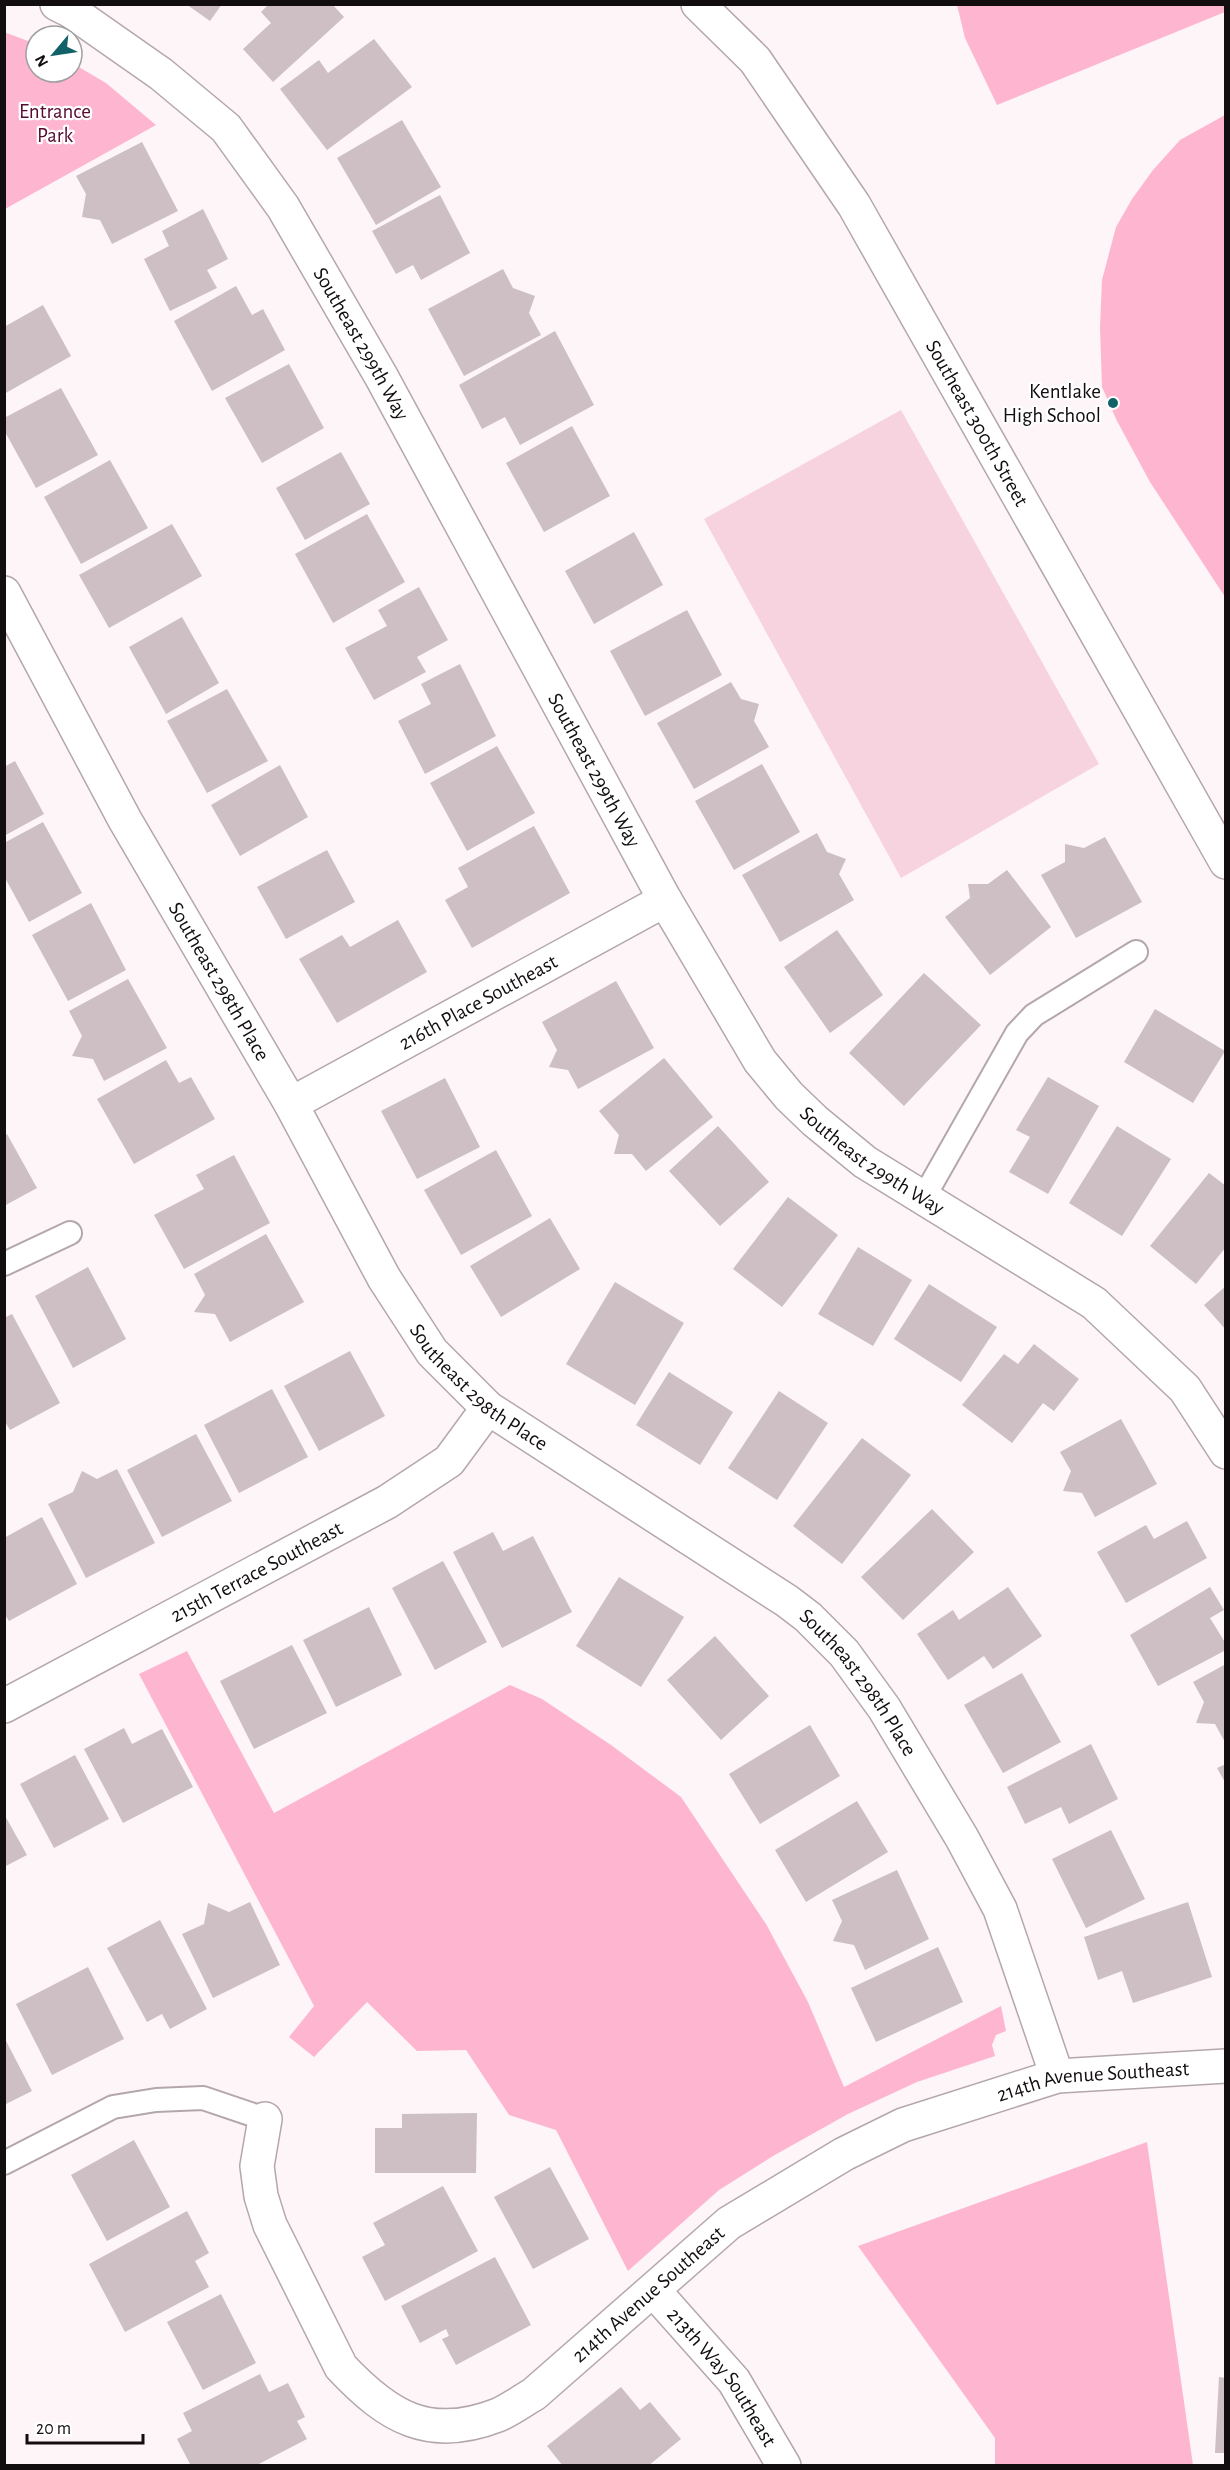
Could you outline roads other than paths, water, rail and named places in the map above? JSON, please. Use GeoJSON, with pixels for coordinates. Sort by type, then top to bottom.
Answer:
{"type":"FeatureCollection","features":[{"type":"Feature","properties":{"kind":"street","name":"Southeast 299th Way"},"geometry":{"type":"LineString","coordinates":[[57,4],[71,10],[161,74],[226,128],[283,207],[381,376],[665,900],[760,1061],[789,1096],[815,1121],[865,1162],[1094,1303],[1185,1389],[1226,1452]]}},
{"type":"Feature","properties":{"kind":"street","name":"Southeast 300th Street"},"geometry":{"type":"LineString","coordinates":[[698,4],[755,60],[854,205],[1226,862]]}},
{"type":"Feature","properties":{"kind":"street","name":"Southeast 298th Place"},"geometry":{"type":"LineString","coordinates":[[4,593],[125,820],[291,1104],[384,1278],[432,1352],[488,1408],[787,1601],[808,1617],[844,1653],[884,1708],[962,1838],[1000,1909],[1057,2076]]}},
{"type":"Feature","properties":{"kind":"street","name":"216th Place Southeast"},"geometry":{"type":"LineString","coordinates":[[291,1104],[665,900]]}},
{"type":"Feature","properties":{"kind":"street","name":"215th Terrace Southeast"},"geometry":{"type":"LineString","coordinates":[[4,1706],[387,1502],[449,1461],[488,1408]]}},
{"type":"Feature","properties":{"kind":"street","name":"214th Avenue Southeast"},"geometry":{"type":"LineString","coordinates":[[265,2120],[257,2166],[261,2196],[270,2225],[341,2367],[359,2386],[387,2408],[413,2422],[442,2427],[473,2423],[500,2415],[534,2394],[729,2223],[844,2154],[903,2125],[1057,2076],[1226,2066]]}},
{"type":"Feature","properties":{"kind":"street","name":"213th Way Southeast"},"geometry":{"type":"LineString","coordinates":[[654,2290],[734,2381],[784,2466]]}},
{"type":"Feature","properties":{"kind":"lane"},"geometry":{"type":"LineString","coordinates":[[924,1197],[1017,1033],[1034,1015],[1136,952]]}},
{"type":"Feature","properties":{"kind":"lane"},"geometry":{"type":"LineString","coordinates":[[4,1264],[70,1233]]}},
{"type":"Feature","properties":{"kind":"lane"},"geometry":{"type":"LineString","coordinates":[[4,2163],[113,2107],[156,2100],[203,2098],[265,2120]]}},
{"type":"Feature","properties":{"kind":"place","name":"Kentlake High School"},"geometry":{"type":"Point","coordinates":[1113,403]}},
{"type":"Feature","properties":{"kind":"park label","name":"Entrance Park"},"geometry":{"type":"Point","coordinates":[55,123]}}]}
